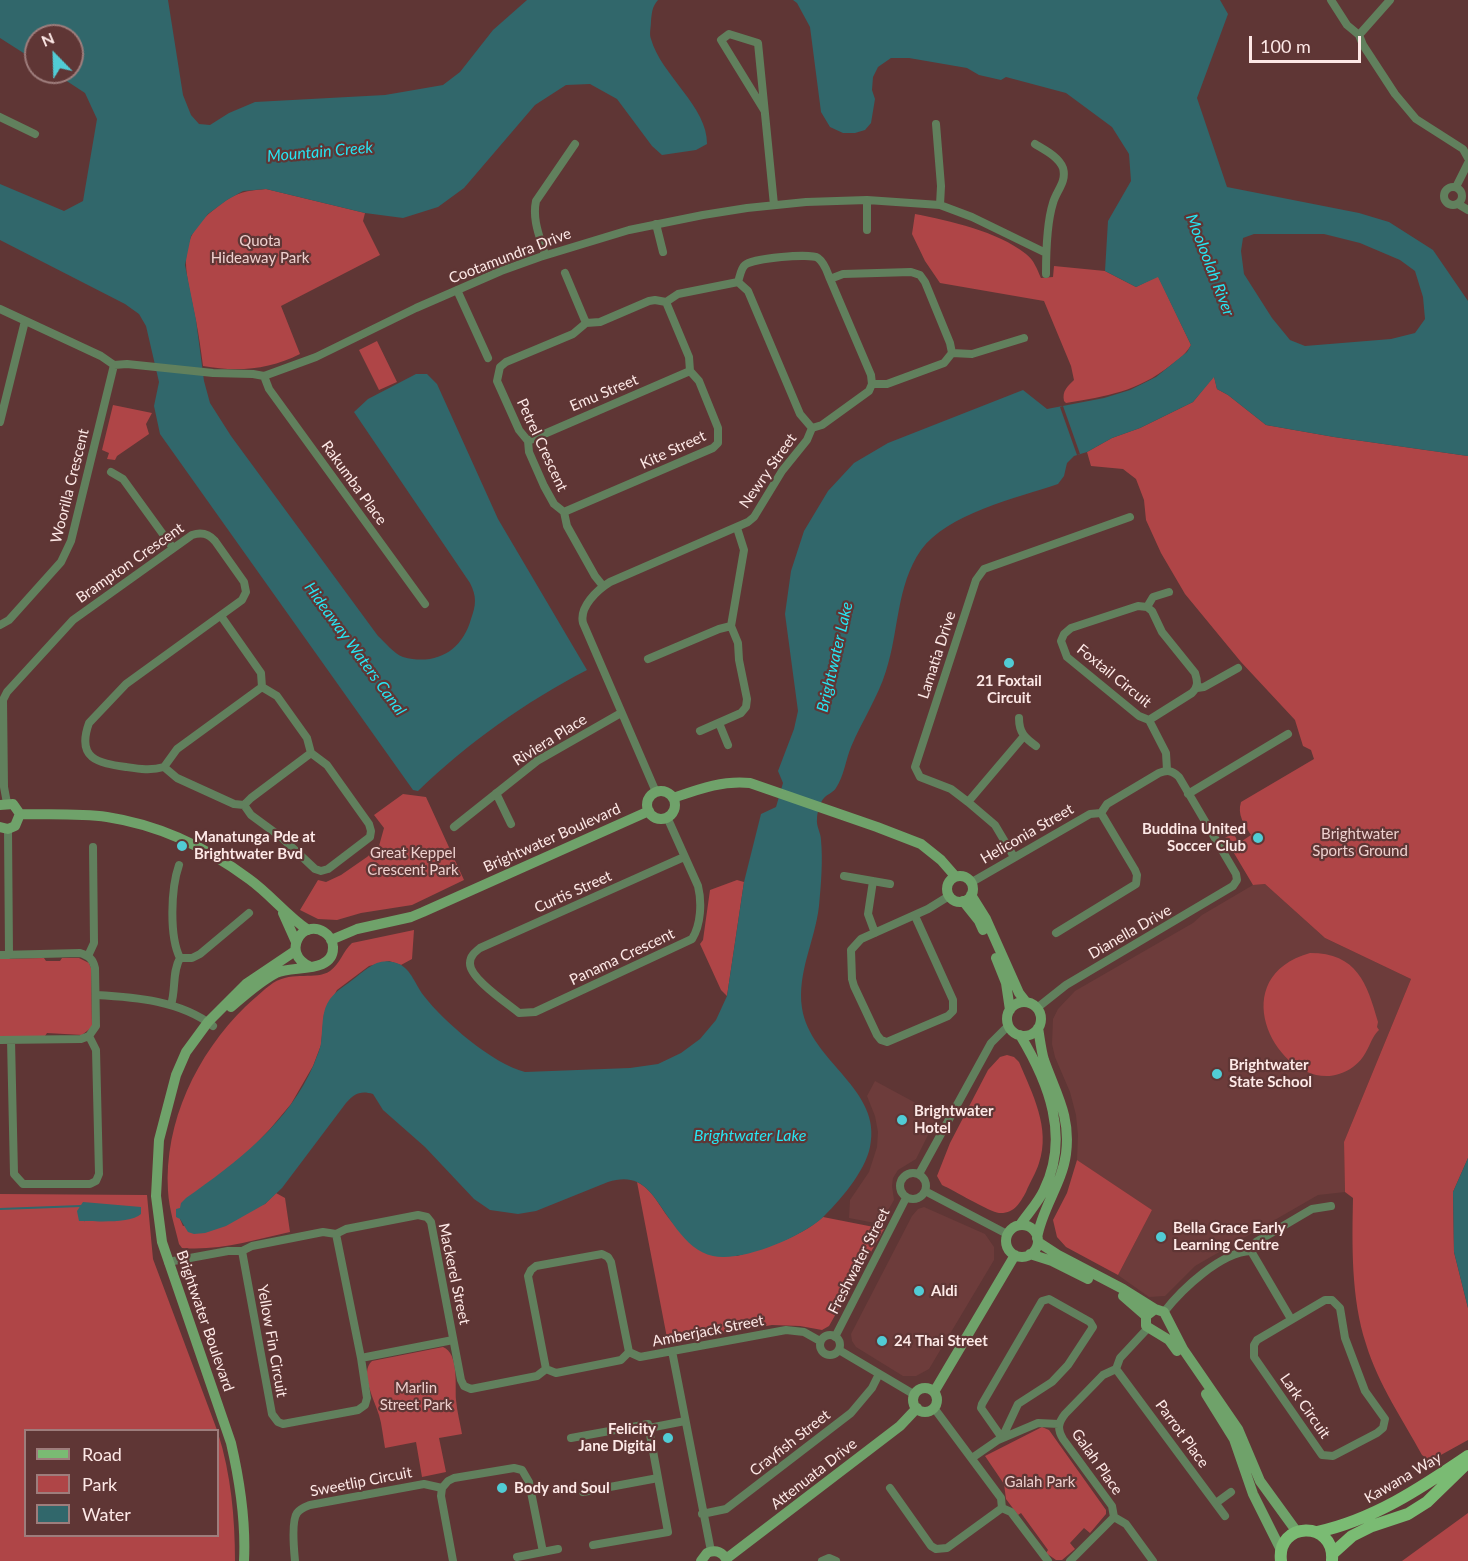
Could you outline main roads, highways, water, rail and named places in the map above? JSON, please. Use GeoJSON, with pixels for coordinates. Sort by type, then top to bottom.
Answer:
{"type":"FeatureCollection","features":[{"type":"Feature","properties":{"kind":"main road","name":"Kawana Way"},"geometry":{"type":"LineString","coordinates":[[1281,1558],[1284,1542],[1297,1532],[1303,1530],[1317,1532],[1338,1528],[1381,1510],[1468,1456]]}},
{"type":"Feature","properties":{"kind":"main road","name":"Kawana Way"},"geometry":{"type":"LineString","coordinates":[[1332,1558],[1352,1536],[1372,1526],[1408,1514],[1427,1502],[1468,1462]]}},
{"type":"Feature","properties":{"kind":"main road"},"geometry":{"type":"LineString","coordinates":[[1317,1532],[1328,1541],[1332,1558]]}},
{"type":"Feature","properties":{"kind":"water"},"geometry":{"type":"Polygon","coordinates":[[[0,0],[168,0],[183,95],[191,115],[199,124],[210,125],[229,113],[255,102],[385,95],[443,85],[460,72],[493,30],[527,0],[658,0],[652,12],[650,37],[664,65],[700,117],[707,144],[696,150],[662,155],[652,146],[617,99],[590,84],[566,85],[535,105],[464,188],[438,207],[403,218],[365,213],[266,189],[243,191],[208,214],[191,236],[185,265],[196,320],[204,381],[210,403],[231,436],[378,636],[393,651],[403,657],[426,659],[437,657],[446,653],[461,640],[474,609],[475,597],[470,583],[354,412],[368,399],[416,374],[427,374],[437,384],[498,519],[587,670],[519,710],[457,756],[418,791],[413,790],[160,434],[154,406],[159,382],[146,326],[139,314],[125,304],[0,240],[0,184],[64,211],[83,201],[97,119],[85,93],[71,84],[84,84],[84,24],[24,24],[24,53],[0,38],[0,0]]]}},
{"type":"Feature","properties":{"kind":"water","name":"Brightwater Lake"},"geometry":{"type":"Polygon","coordinates":[[[793,0],[1220,0],[1228,14],[1197,98],[1227,187],[1359,213],[1389,222],[1433,250],[1468,301],[1468,456],[1266,425],[1217,389],[1214,377],[1193,402],[1074,456],[1067,463],[1064,476],[1058,484],[965,517],[947,526],[921,550],[902,594],[883,681],[851,747],[839,783],[835,790],[825,797],[818,814],[817,822],[822,848],[819,906],[804,969],[802,1008],[808,1027],[818,1044],[866,1108],[871,1127],[870,1147],[857,1176],[836,1204],[821,1219],[799,1234],[754,1252],[725,1257],[713,1256],[702,1252],[685,1238],[649,1191],[640,1183],[625,1179],[608,1182],[536,1211],[518,1214],[490,1210],[474,1199],[425,1147],[383,1110],[373,1094],[364,1092],[355,1095],[346,1103],[282,1188],[265,1204],[226,1226],[205,1233],[188,1232],[180,1219],[176,1217],[176,1209],[180,1208],[186,1198],[242,1156],[276,1123],[303,1085],[314,1064],[320,1046],[324,1014],[330,999],[337,991],[373,965],[385,961],[403,966],[421,992],[456,1029],[484,1051],[512,1068],[525,1072],[630,1068],[658,1064],[681,1053],[700,1039],[716,1020],[727,996],[744,882],[761,814],[776,807],[783,783],[778,771],[794,729],[798,711],[785,614],[791,571],[804,531],[828,491],[854,463],[888,443],[1023,390],[1047,409],[1104,398],[1130,390],[1156,377],[1187,352],[1191,345],[1158,277],[1136,287],[1105,271],[1108,221],[1131,181],[1129,154],[1112,127],[1066,93],[1006,77],[1001,80],[979,75],[967,68],[909,58],[891,58],[878,67],[873,77],[872,90],[875,99],[871,123],[865,130],[843,133],[830,127],[821,112],[810,27],[793,0]],[[1254,234],[1243,238],[1241,251],[1244,274],[1272,318],[1290,340],[1305,346],[1391,339],[1415,333],[1425,319],[1423,297],[1415,271],[1400,260],[1360,243],[1324,234],[1254,234]]]}},
{"type":"Feature","properties":{"kind":"water"},"geometry":{"type":"Polygon","coordinates":[[[1468,1158],[1468,1308],[1454,1252],[1453,1192],[1468,1158]]]}},
{"type":"Feature","properties":{"kind":"water"},"geometry":{"type":"Polygon","coordinates":[[[83,1202],[141,1207],[141,1214],[121,1221],[79,1221],[77,1211],[83,1202]]]}},
{"type":"Feature","properties":{"kind":"waterway"},"geometry":{"type":"LineString","coordinates":[[0,1209],[81,1206]]}},
{"type":"Feature","properties":{"kind":"place","name":"21 Foxtail Circuit"},"geometry":{"type":"Point","coordinates":[1009,663]}},
{"type":"Feature","properties":{"kind":"place","name":"Buddina United Soccer Club"},"geometry":{"type":"Point","coordinates":[1258,838]}},
{"type":"Feature","properties":{"kind":"place","name":"Manatunga Pde at Brightwater Bvd"},"geometry":{"type":"Point","coordinates":[182,846]}},
{"type":"Feature","properties":{"kind":"place","name":"Brightwater State School"},"geometry":{"type":"Point","coordinates":[1217,1074]}},
{"type":"Feature","properties":{"kind":"place","name":"Brightwater Hotel"},"geometry":{"type":"Point","coordinates":[902,1120]}},
{"type":"Feature","properties":{"kind":"place","name":"Bella Grace Early Learning Centre"},"geometry":{"type":"Point","coordinates":[1161,1237]}},
{"type":"Feature","properties":{"kind":"place","name":"Aldi"},"geometry":{"type":"Point","coordinates":[919,1291]}},
{"type":"Feature","properties":{"kind":"place","name":"24 Thai Street"},"geometry":{"type":"Point","coordinates":[882,1341]}},
{"type":"Feature","properties":{"kind":"place","name":"Felicity Jane Digital"},"geometry":{"type":"Point","coordinates":[668,1438]}},
{"type":"Feature","properties":{"kind":"place","name":"Body and Soul"},"geometry":{"type":"Point","coordinates":[502,1488]}},
{"type":"Feature","properties":{"kind":"water label","name":"Mountain Creek"},"geometry":{"type":"Point","coordinates":[320,152]}},
{"type":"Feature","properties":{"kind":"water label","name":"Mooloolah River"},"geometry":{"type":"Point","coordinates":[1210,265]}},
{"type":"Feature","properties":{"kind":"water label","name":"Hideaway Waters Canal"},"geometry":{"type":"Point","coordinates":[355,649]}},
{"type":"Feature","properties":{"kind":"park label","name":"Quota Hideaway Park"},"geometry":{"type":"Point","coordinates":[260,250]}},
{"type":"Feature","properties":{"kind":"park label","name":"Brightwater Sports Ground"},"geometry":{"type":"Point","coordinates":[1360,842]}},
{"type":"Feature","properties":{"kind":"park label","name":"Great Keppel Crescent Park"},"geometry":{"type":"Point","coordinates":[413,862]}},
{"type":"Feature","properties":{"kind":"park label","name":"Marlin Street Park"},"geometry":{"type":"Point","coordinates":[416,1396]}},
{"type":"Feature","properties":{"kind":"park label","name":"Galah Park"},"geometry":{"type":"Point","coordinates":[1040,1482]}}]}
